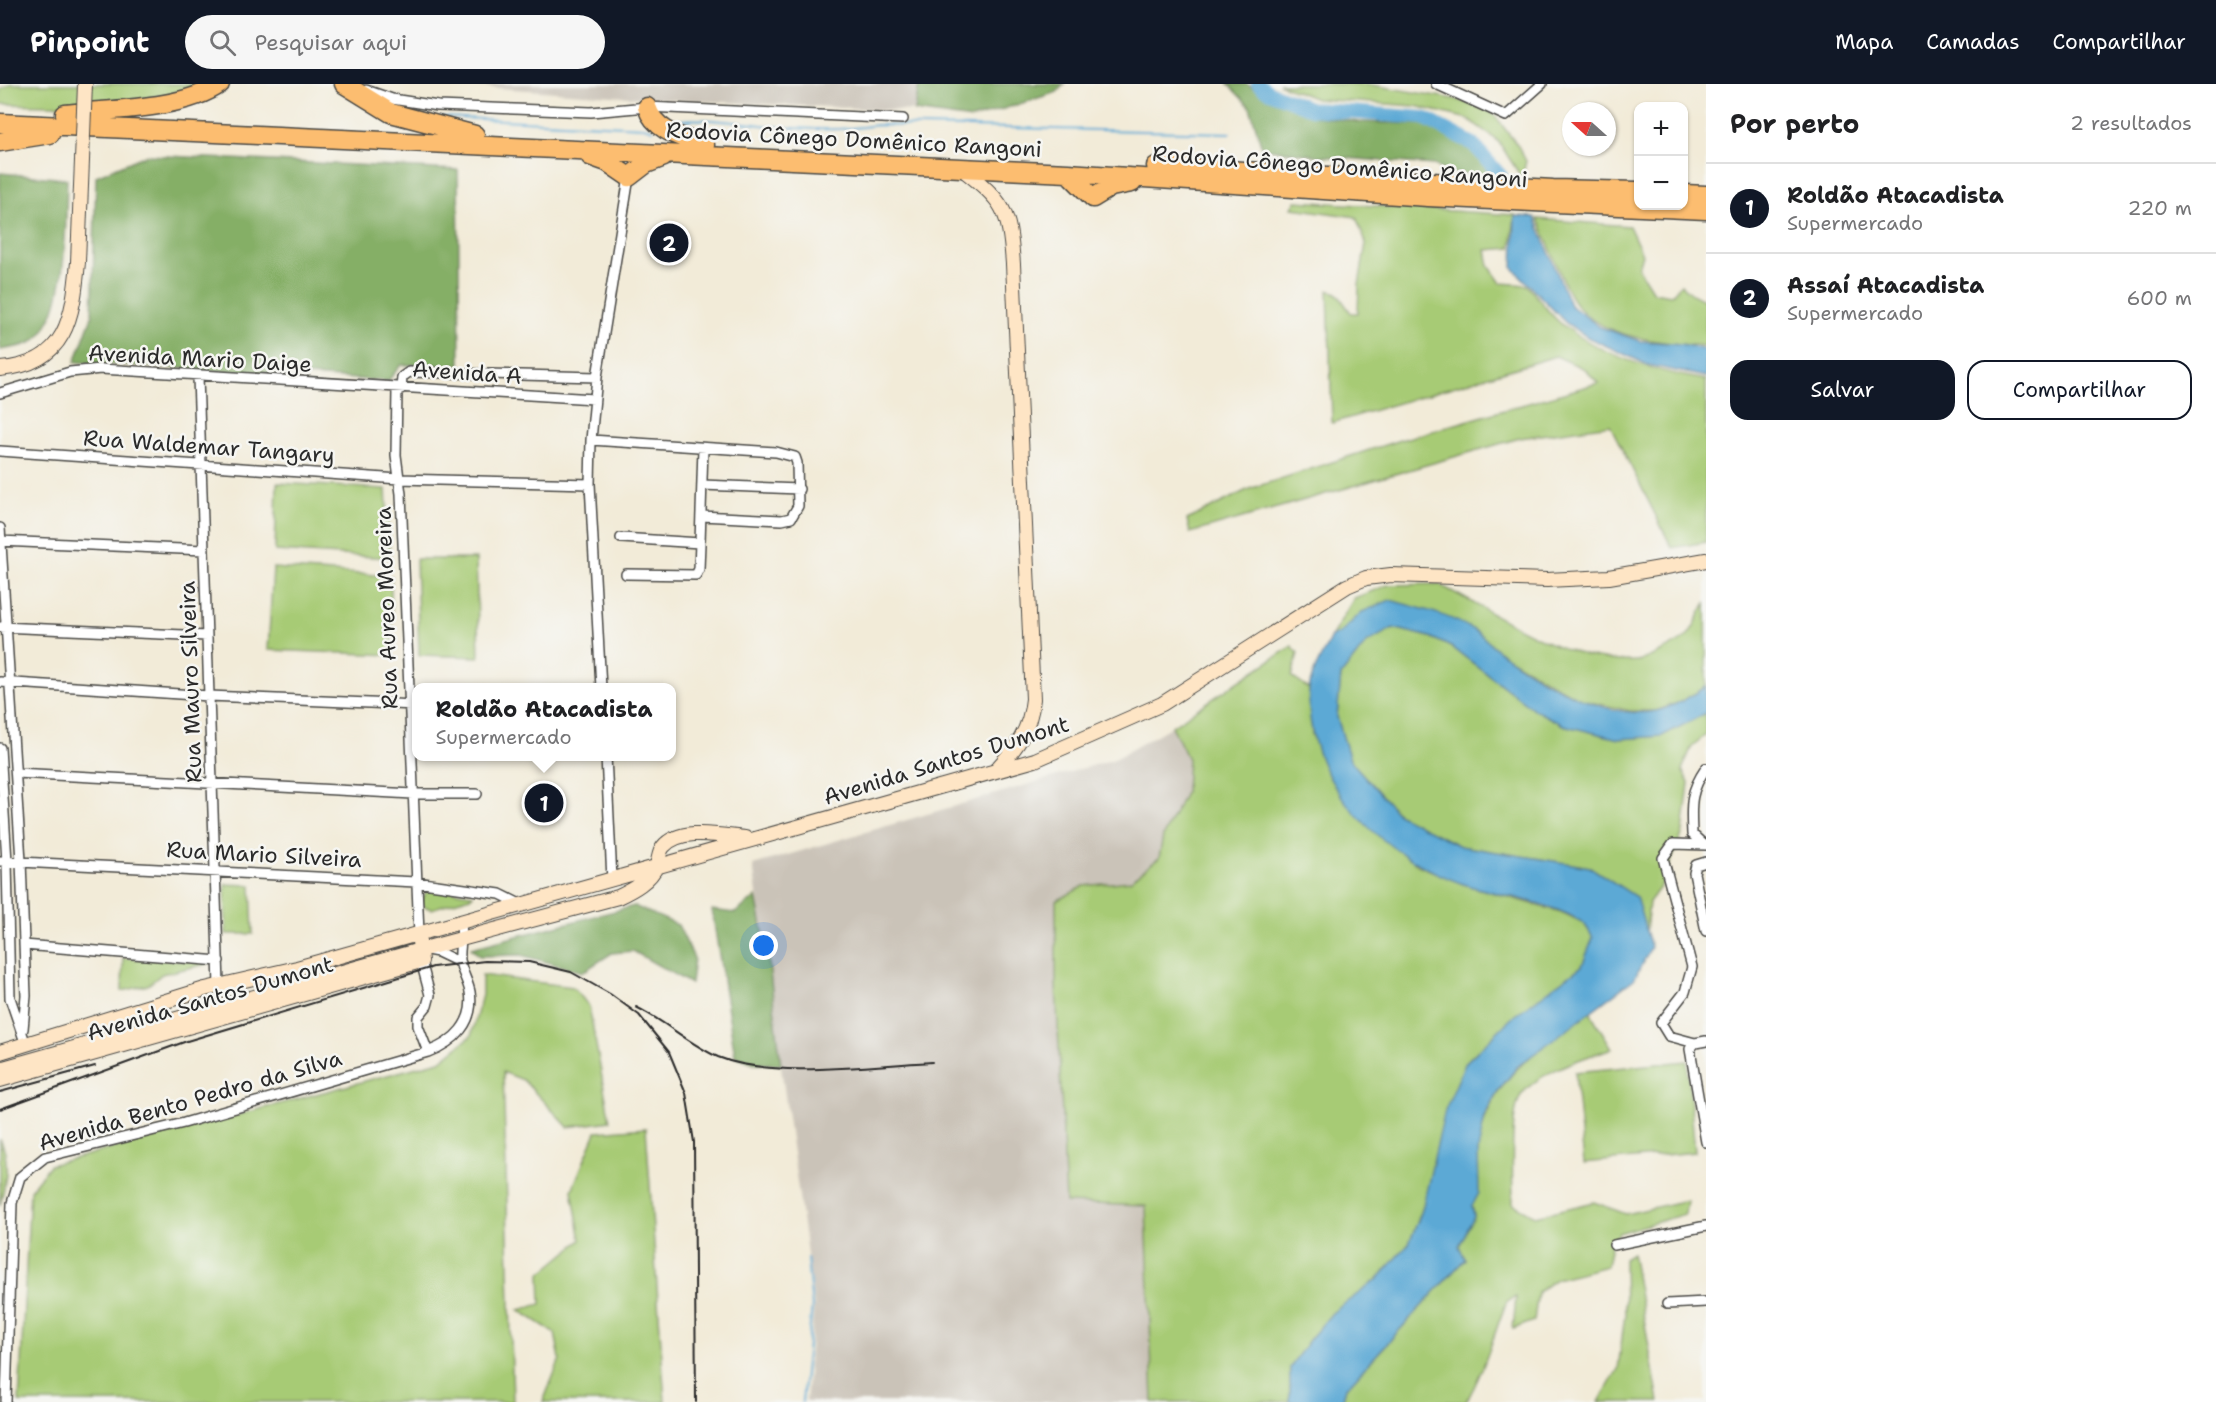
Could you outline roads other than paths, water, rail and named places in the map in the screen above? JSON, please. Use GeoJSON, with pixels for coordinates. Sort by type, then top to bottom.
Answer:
{"type":"FeatureCollection","features":[{"type":"Feature","properties":{"kind":"highway"},"geometry":{"type":"LineString","coordinates":[[0,142],[65,132],[70,120],[175,101],[200,94],[220,84]]}},
{"type":"Feature","properties":{"kind":"highway"},"geometry":{"type":"LineString","coordinates":[[344,84],[391,113],[475,135]]}},
{"type":"Feature","properties":{"kind":"highway"},"geometry":{"type":"LineString","coordinates":[[647,107],[651,118],[664,129],[705,145]]}},
{"type":"Feature","properties":{"kind":"highway","name":"Rodovia Cônego Domênico Rangoni"},"geometry":{"type":"LineString","coordinates":[[0,111],[70,120],[570,150],[1068,173],[1203,182],[1429,189]]}},
{"type":"Feature","properties":{"kind":"highway","name":"Rodovia Cônego Domênico Rangoni"},"geometry":{"type":"LineString","coordinates":[[0,123],[70,120],[1066,161],[1429,189],[1552,196],[1706,210]]}},
{"type":"Feature","properties":{"kind":"highway"},"geometry":{"type":"LineString","coordinates":[[570,150],[607,162],[629,177],[646,164],[669,155]]}},
{"type":"Feature","properties":{"kind":"highway","name":"Rodovia Cônego Domênico Rangoni"},"geometry":{"type":"LineString","coordinates":[[1552,196],[1634,191]]}},
{"type":"Feature","properties":{"kind":"highway"},"geometry":{"type":"LineString","coordinates":[[1688,194],[1706,195]]}},
{"type":"Feature","properties":{"kind":"main road"},"geometry":{"type":"LineString","coordinates":[[0,369],[31,363],[58,344],[66,328],[73,304],[78,262],[85,84]]}},
{"type":"Feature","properties":{"kind":"main road"},"geometry":{"type":"LineString","coordinates":[[961,168],[1000,201],[1009,221],[1011,240],[1033,699],[1030,720],[1021,742],[995,771]]}},
{"type":"Feature","properties":{"kind":"main road","name":"Avenida Santos Dumont"},"geometry":{"type":"LineString","coordinates":[[0,1052],[219,985],[297,968],[419,934],[1062,750],[1162,704],[1347,585],[1366,578],[1391,575],[1547,580],[1609,577],[1706,560]]}},
{"type":"Feature","properties":{"kind":"main road"},"geometry":{"type":"LineString","coordinates":[[419,934],[420,955],[463,939],[618,897],[639,886],[656,867],[661,850],[674,839],[704,834],[753,838]]}},
{"type":"Feature","properties":{"kind":"main road","name":"Avenida Santos Dumont"},"geometry":{"type":"LineString","coordinates":[[0,1069],[420,955]]}},
{"type":"Feature","properties":{"kind":"main road","name":"Avenida Santos Dumont"},"geometry":{"type":"LineString","coordinates":[[0,1080],[420,955]]}},
{"type":"Feature","properties":{"kind":"street"},"geometry":{"type":"LineString","coordinates":[[350,84],[392,99],[438,106],[591,112],[647,107],[903,119]]}},
{"type":"Feature","properties":{"kind":"street"},"geometry":{"type":"LineString","coordinates":[[1436,84],[1506,116],[1542,84]]}},
{"type":"Feature","properties":{"kind":"street"},"geometry":{"type":"LineString","coordinates":[[601,683],[590,484],[591,440],[597,377],[629,177]]}},
{"type":"Feature","properties":{"kind":"street","name":"Avenida Mario Daige"},"geometry":{"type":"LineString","coordinates":[[0,393],[86,369],[399,389]]}},
{"type":"Feature","properties":{"kind":"street","name":"Avenida A"},"geometry":{"type":"LineString","coordinates":[[594,399],[399,389],[402,377],[409,372],[597,377]]}},
{"type":"Feature","properties":{"kind":"street"},"geometry":{"type":"LineString","coordinates":[[477,374],[477,393]]}},
{"type":"Feature","properties":{"kind":"street"},"geometry":{"type":"LineString","coordinates":[[524,396],[525,375]]}},
{"type":"Feature","properties":{"kind":"street","name":"Rua Mauro Silveira"},"geometry":{"type":"LineString","coordinates":[[198,377],[219,985]]}},
{"type":"Feature","properties":{"kind":"street","name":"Rua Aureo Moreira"},"geometry":{"type":"LineString","coordinates":[[399,389],[396,455],[412,689]]}},
{"type":"Feature","properties":{"kind":"street"},"geometry":{"type":"LineString","coordinates":[[591,440],[776,452],[795,457],[798,506],[791,518],[782,520],[702,516]]}},
{"type":"Feature","properties":{"kind":"street"},"geometry":{"type":"LineString","coordinates":[[626,574],[696,575],[699,569],[702,516],[703,448]]}},
{"type":"Feature","properties":{"kind":"street","name":"Rua Waldemar Tangary"},"geometry":{"type":"LineString","coordinates":[[0,451],[399,479],[590,484]]}},
{"type":"Feature","properties":{"kind":"street"},"geometry":{"type":"LineString","coordinates":[[702,485],[798,489]]}},
{"type":"Feature","properties":{"kind":"street"},"geometry":{"type":"LineString","coordinates":[[0,528],[3,627],[11,682],[21,861],[26,996],[23,1029]]}},
{"type":"Feature","properties":{"kind":"street"},"geometry":{"type":"LineString","coordinates":[[621,538],[700,543]]}},
{"type":"Feature","properties":{"kind":"street"},"geometry":{"type":"LineString","coordinates":[[0,541],[204,550]]}},
{"type":"Feature","properties":{"kind":"street"},"geometry":{"type":"LineString","coordinates":[[3,627],[207,636]]}},
{"type":"Feature","properties":{"kind":"street"},"geometry":{"type":"LineString","coordinates":[[0,682],[209,696],[412,705]]}},
{"type":"Feature","properties":{"kind":"street"},"geometry":{"type":"LineString","coordinates":[[0,748],[4,949],[10,999],[23,1029],[26,1045]]}},
{"type":"Feature","properties":{"kind":"street","name":"Rua Aureo Moreira"},"geometry":{"type":"LineString","coordinates":[[413,761],[419,934]]}},
{"type":"Feature","properties":{"kind":"street"},"geometry":{"type":"LineString","coordinates":[[606,761],[612,879]]}},
{"type":"Feature","properties":{"kind":"street"},"geometry":{"type":"LineString","coordinates":[[1706,768],[1694,786],[1691,797],[1692,834],[1706,845]]}},
{"type":"Feature","properties":{"kind":"street"},"geometry":{"type":"LineString","coordinates":[[16,773],[413,794],[477,794]]}},
{"type":"Feature","properties":{"kind":"street"},"geometry":{"type":"LineString","coordinates":[[1706,845],[1673,844],[1663,858],[1692,968],[1685,992],[1666,1015],[1661,1027],[1669,1035],[1695,1042],[1706,1041]]}},
{"type":"Feature","properties":{"kind":"street","name":"Rua Mario Silveira"},"geometry":{"type":"LineString","coordinates":[[3,861],[416,882],[500,894],[523,905]]}},
{"type":"Feature","properties":{"kind":"street"},"geometry":{"type":"LineString","coordinates":[[1706,862],[1696,865],[1695,873],[1706,931]]}},
{"type":"Feature","properties":{"kind":"street","name":"Avenida Bento Pedro da Silva"},"geometry":{"type":"LineString","coordinates":[[6,1402],[12,1203],[20,1177],[45,1157],[184,1123],[428,1053],[446,1045],[455,1037],[468,1016],[470,991],[461,963],[463,939],[461,922]]}},
{"type":"Feature","properties":{"kind":"street"},"geometry":{"type":"LineString","coordinates":[[24,945],[219,961]]}},
{"type":"Feature","properties":{"kind":"street"},"geometry":{"type":"LineString","coordinates":[[428,1053],[417,1026],[418,1017],[427,1006],[430,995],[420,955],[438,952],[461,963]]}},
{"type":"Feature","properties":{"kind":"street"},"geometry":{"type":"LineString","coordinates":[[1695,1042],[1690,1049],[1706,1142]]}},
{"type":"Feature","properties":{"kind":"street"},"geometry":{"type":"LineString","coordinates":[[1614,1245],[1706,1226]]}},
{"type":"Feature","properties":{"kind":"street"},"geometry":{"type":"LineString","coordinates":[[1667,1304],[1706,1302]]}},
{"type":"Feature","properties":{"kind":"water"},"geometry":{"type":"Polygon","coordinates":[[[1515,216],[1535,217],[1570,305],[1600,327],[1640,341],[1681,344],[1706,350],[1706,377],[1648,365],[1589,338],[1566,323],[1513,268],[1515,216]]]}},
{"type":"Feature","properties":{"kind":"water"},"geometry":{"type":"Polygon","coordinates":[[[1390,600],[1453,619],[1476,632],[1500,652],[1537,677],[1597,705],[1637,713],[1656,711],[1676,704],[1706,687],[1706,713],[1662,736],[1619,739],[1563,725],[1535,710],[1453,648],[1430,637],[1393,628],[1366,643],[1341,675],[1337,717],[1350,760],[1399,815],[1460,846],[1590,867],[1636,897],[1651,947],[1634,979],[1518,1066],[1498,1091],[1486,1112],[1478,1150],[1479,1193],[1472,1206],[1474,1216],[1459,1246],[1465,1259],[1346,1388],[1342,1402],[1290,1402],[1290,1367],[1310,1339],[1332,1313],[1378,1279],[1409,1244],[1422,1210],[1445,1110],[1466,1062],[1515,1015],[1582,966],[1593,938],[1583,923],[1559,910],[1466,885],[1435,873],[1406,856],[1379,836],[1355,813],[1335,787],[1320,757],[1311,725],[1309,691],[1312,678],[1331,637],[1340,633],[1362,612],[1390,600]]]}},
{"type":"Feature","properties":{"kind":"waterway"},"geometry":{"type":"LineString","coordinates":[[1258,84],[1267,91],[1311,109],[1424,118],[1473,144],[1501,176]]}},
{"type":"Feature","properties":{"kind":"waterway"},"geometry":{"type":"LineString","coordinates":[[441,117],[645,127],[653,130]]}},
{"type":"Feature","properties":{"kind":"waterway"},"geometry":{"type":"LineString","coordinates":[[668,123],[692,119],[814,129],[846,129],[877,125],[1230,133]]}},
{"type":"Feature","properties":{"kind":"waterway"},"geometry":{"type":"LineString","coordinates":[[802,1402],[812,1306],[807,1258]]}},
{"type":"Feature","properties":{"kind":"railway"},"geometry":{"type":"LineString","coordinates":[[0,1109],[187,1041],[433,967],[485,961],[529,962],[571,972],[610,994],[639,1015],[669,1052],[686,1093],[694,1142],[696,1402]]}},
{"type":"Feature","properties":{"kind":"railway"},"geometry":{"type":"LineString","coordinates":[[636,1007],[707,1052],[740,1064],[823,1069],[932,1062]]}},
{"type":"Feature","properties":{"kind":"railway"},"geometry":{"type":"LineString","coordinates":[[0,1092],[95,1066]]}},
{"type":"Feature","properties":{"kind":"place","name":"Assaí Atacadista"},"geometry":{"type":"Point","coordinates":[669,243]}},
{"type":"Feature","properties":{"kind":"place","name":"Roldão Atacadista"},"geometry":{"type":"Point","coordinates":[544,803]}}]}
